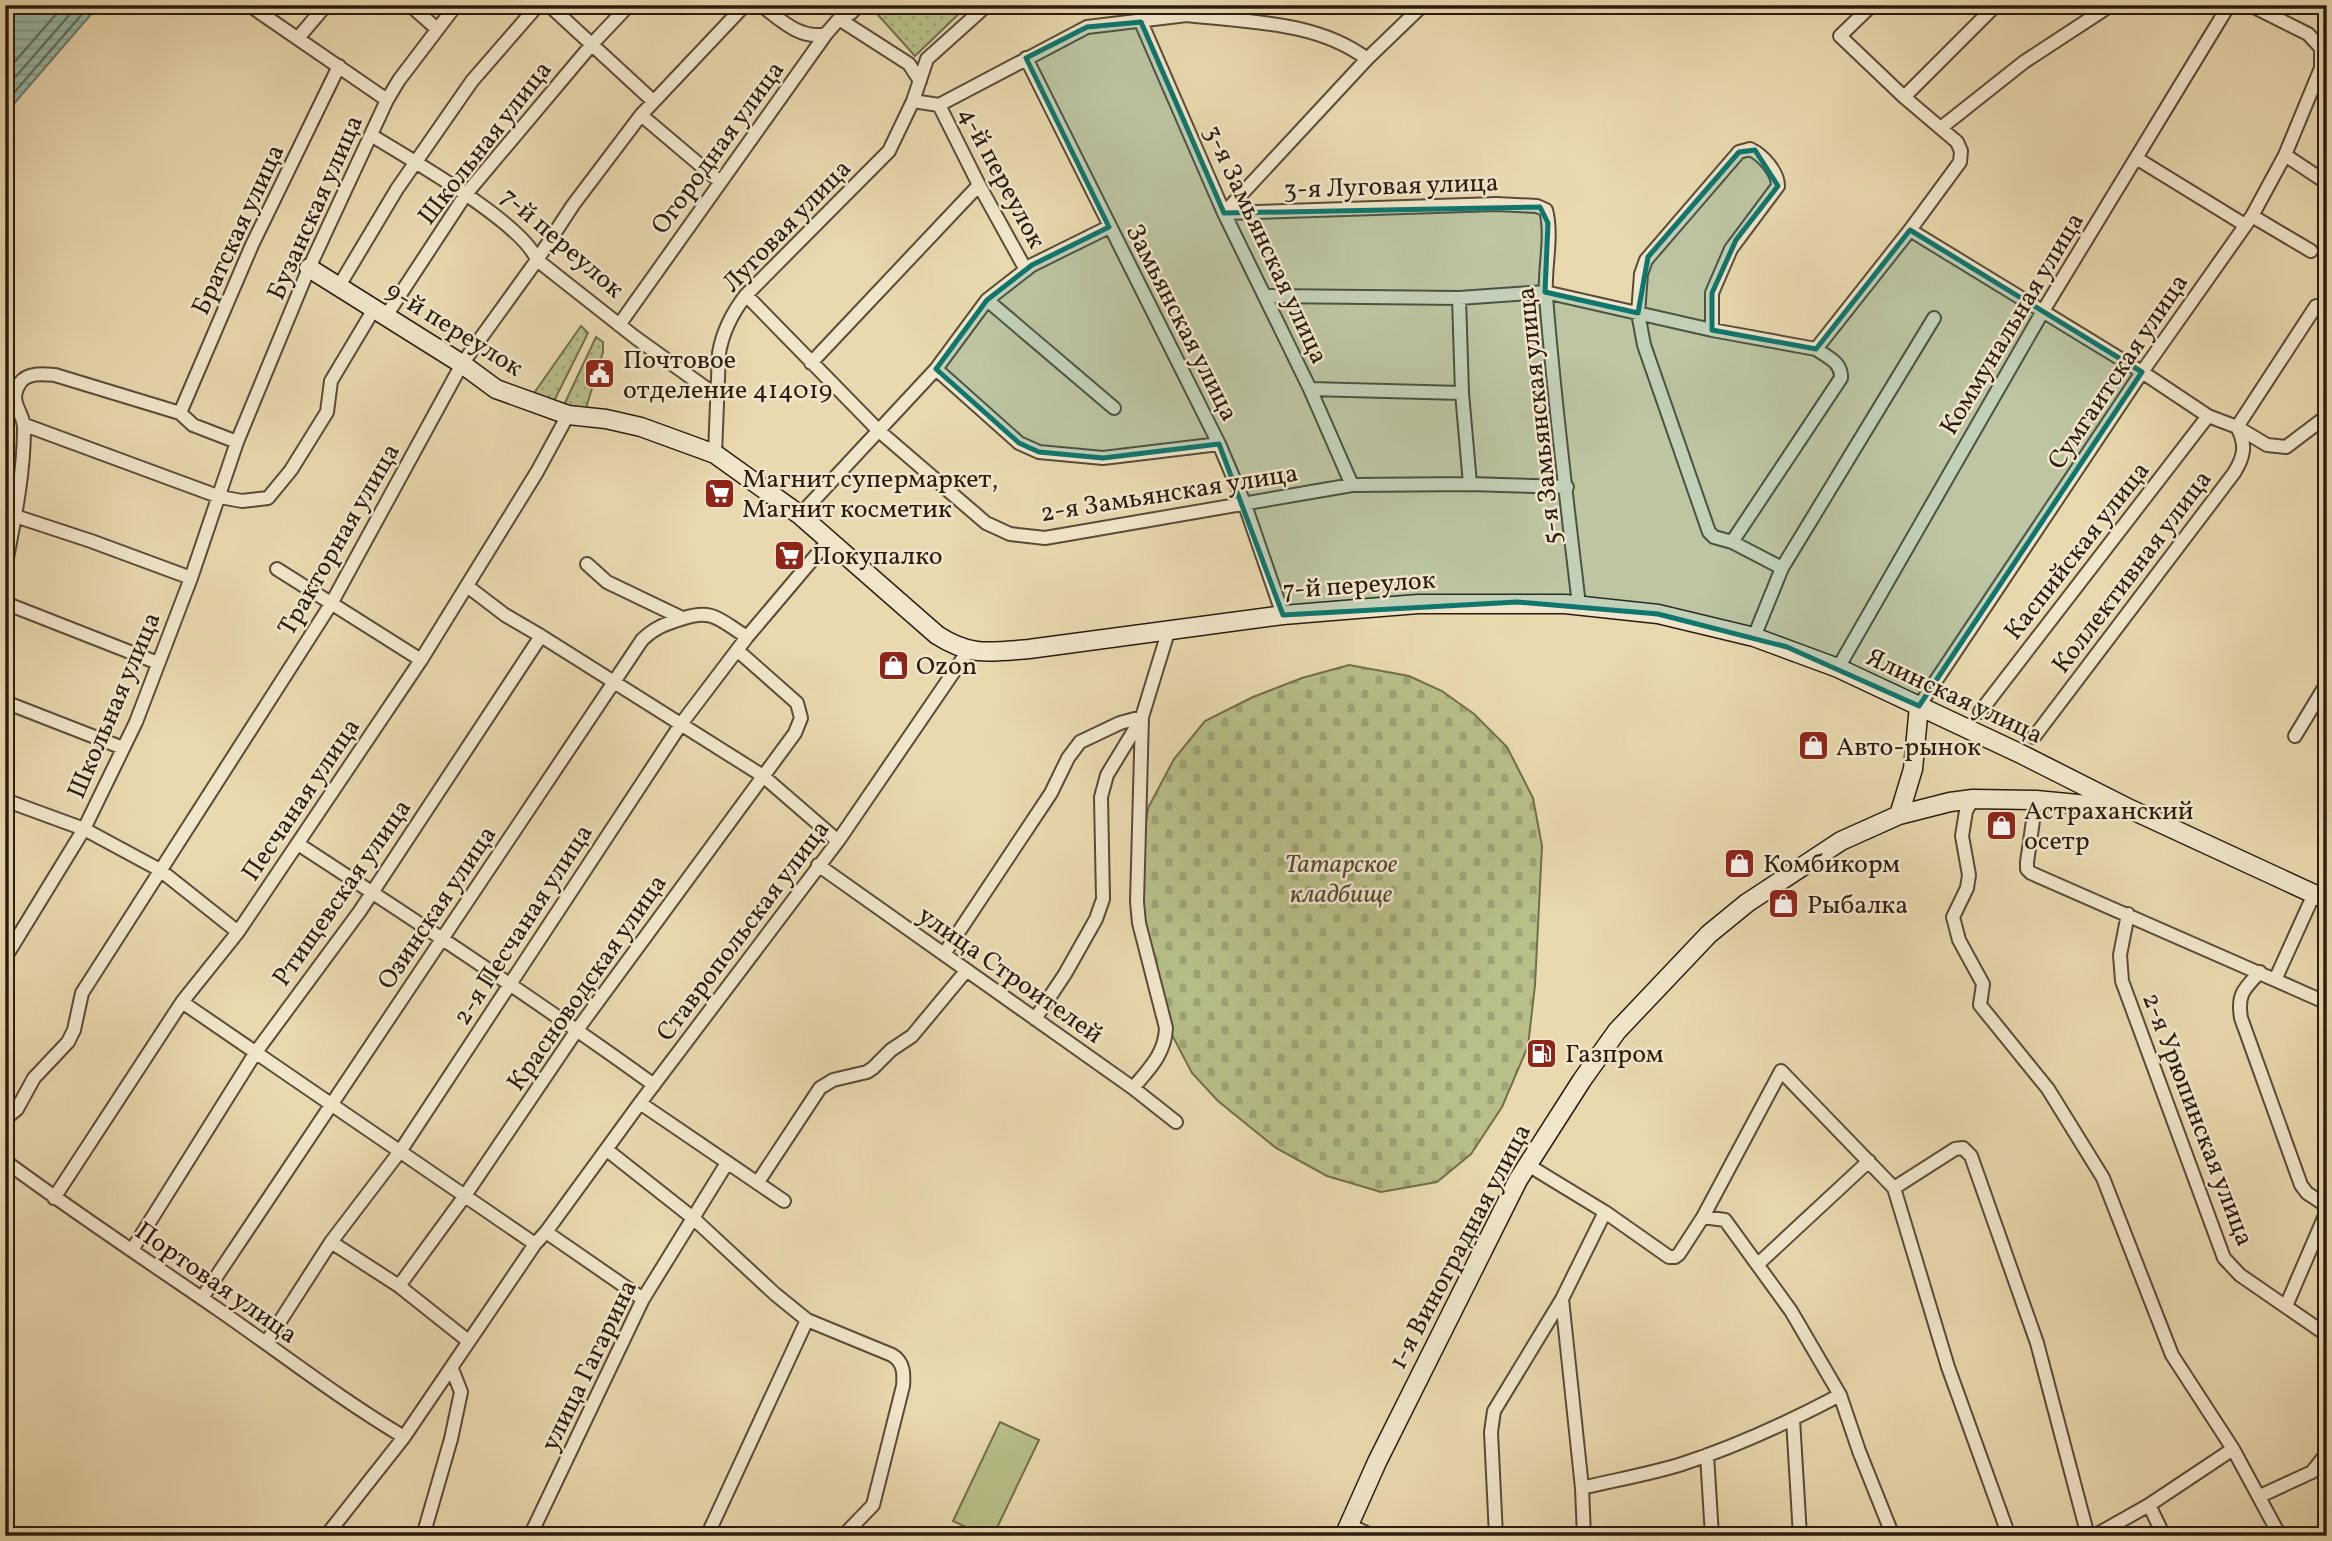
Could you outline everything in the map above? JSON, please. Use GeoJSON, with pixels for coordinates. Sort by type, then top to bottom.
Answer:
{"type":"FeatureCollection","features":[{"type":"Feature","properties":{"kind":"street"},"geometry":{"type":"LineString","coordinates":[[249,5],[387,100]]}},
{"type":"Feature","properties":{"kind":"street"},"geometry":{"type":"LineString","coordinates":[[298,38],[326,5]]}},
{"type":"Feature","properties":{"kind":"street"},"geometry":{"type":"LineString","coordinates":[[410,5],[437,29]]}},
{"type":"Feature","properties":{"kind":"street","name":"Бузанская улица"},"geometry":{"type":"LineString","coordinates":[[237,442],[309,268],[387,100],[456,5]]}},
{"type":"Feature","properties":{"kind":"street"},"geometry":{"type":"LineString","coordinates":[[339,286],[415,163],[472,81],[538,5]]}},
{"type":"Feature","properties":{"kind":"street"},"geometry":{"type":"LineString","coordinates":[[549,5],[653,101]]}},
{"type":"Feature","properties":{"kind":"street","name":"Школьная улица"},"geometry":{"type":"LineString","coordinates":[[220,497],[248,501],[265,499],[273,494],[327,412],[330,386],[380,312],[466,194],[593,43],[629,5]]}},
{"type":"Feature","properties":{"kind":"street"},"geometry":{"type":"LineString","coordinates":[[761,5],[791,28],[807,36],[826,34]]}},
{"type":"Feature","properties":{"kind":"street","name":"Огородная улица"},"geometry":{"type":"LineString","coordinates":[[620,325],[719,181],[826,34],[839,19],[859,5]]}},
{"type":"Feature","properties":{"kind":"street","name":"Луговая улица"},"geometry":{"type":"LineString","coordinates":[[715,454],[722,337],[735,309],[889,151],[913,101],[927,59],[987,5]]}},
{"type":"Feature","properties":{"kind":"street"},"geometry":{"type":"LineString","coordinates":[[1177,5],[1187,15]]}},
{"type":"Feature","properties":{"kind":"street"},"geometry":{"type":"LineString","coordinates":[[1187,15],[1197,5]]}},
{"type":"Feature","properties":{"kind":"street"},"geometry":{"type":"LineString","coordinates":[[1224,214],[1367,59],[1423,5]]}},
{"type":"Feature","properties":{"kind":"street"},"geometry":{"type":"LineString","coordinates":[[1816,349],[1960,162],[1961,151],[1957,142],[1904,97],[1840,36],[1872,5]]}},
{"type":"Feature","properties":{"kind":"street"},"geometry":{"type":"LineString","coordinates":[[1904,97],[1996,5]]}},
{"type":"Feature","properties":{"kind":"street"},"geometry":{"type":"LineString","coordinates":[[1942,127],[2024,62],[2111,5]]}},
{"type":"Feature","properties":{"kind":"street","name":"Коммунальная улица"},"geometry":{"type":"LineString","coordinates":[[1838,668],[2043,311],[2229,5]]}},
{"type":"Feature","properties":{"kind":"street","name":"Сумгаитская улица"},"geometry":{"type":"LineString","coordinates":[[1919,706],[2142,372],[2249,221],[2285,155],[2321,68],[2321,48],[2308,34],[2250,5]]}},
{"type":"Feature","properties":{"kind":"street","name":"Тракторная улица"},"geometry":{"type":"LineString","coordinates":[[5,1119],[17,1109],[34,1077],[68,1042],[74,1030],[82,993],[331,604],[462,364],[573,205],[641,115],[745,6]]}},
{"type":"Feature","properties":{"kind":"street"},"geometry":{"type":"LineString","coordinates":[[913,101],[939,105],[1087,27],[1187,15],[1278,25],[1336,41],[1351,47],[1367,59]]}},
{"type":"Feature","properties":{"kind":"street"},"geometry":{"type":"LineString","coordinates":[[839,19],[909,64],[920,81]]}},
{"type":"Feature","properties":{"kind":"street","name":"3-я Замьянская улица"},"geometry":{"type":"LineString","coordinates":[[1141,22],[1224,214],[1310,389],[1352,485]]}},
{"type":"Feature","properties":{"kind":"street","name":"Замьянская улица"},"geometry":{"type":"LineString","coordinates":[[1026,58],[1219,444],[1245,505],[1283,615]]}},
{"type":"Feature","properties":{"kind":"street","name":"Братская улица"},"geometry":{"type":"LineString","coordinates":[[180,413],[252,245],[339,66]]}},
{"type":"Feature","properties":{"kind":"street","name":"4-й переулок"},"geometry":{"type":"LineString","coordinates":[[939,105],[979,186],[1026,270]]}},
{"type":"Feature","properties":{"kind":"street"},"geometry":{"type":"LineString","coordinates":[[641,115],[719,181]]}},
{"type":"Feature","properties":{"kind":"street","name":"7-й переулок"},"geometry":{"type":"LineString","coordinates":[[371,135],[466,194],[530,245],[537,260],[717,396]]}},
{"type":"Feature","properties":{"kind":"street"},"geometry":{"type":"LineString","coordinates":[[1712,330],[1712,293],[1731,249],[1778,186],[1776,176],[1755,150],[1739,152],[1648,257],[1642,269],[1638,313],[1644,345],[1709,532],[1714,537],[1732,542],[1782,568]]}},
{"type":"Feature","properties":{"kind":"street"},"geometry":{"type":"LineString","coordinates":[[2285,155],[2327,183]]}},
{"type":"Feature","properties":{"kind":"street"},"geometry":{"type":"LineString","coordinates":[[2136,158],[2249,221],[2311,251]]}},
{"type":"Feature","properties":{"kind":"street"},"geometry":{"type":"LineString","coordinates":[[811,363],[979,186]]}},
{"type":"Feature","properties":{"kind":"street","name":"3-я Луговая улица"},"geometry":{"type":"LineString","coordinates":[[1224,214],[1496,204],[1540,206],[1546,210],[1548,223]]}},
{"type":"Feature","properties":{"kind":"street","name":"5-я Замьянская улица"},"geometry":{"type":"LineString","coordinates":[[1548,223],[1545,292],[1579,605]]}},
{"type":"Feature","properties":{"kind":"street"},"geometry":{"type":"LineString","coordinates":[[800,515],[936,369],[987,300],[1032,265],[1109,227]]}},
{"type":"Feature","properties":{"kind":"street"},"geometry":{"type":"LineString","coordinates":[[1910,230],[2142,372],[2208,416],[2237,427],[2267,445],[2287,447],[2327,416]]}},
{"type":"Feature","properties":{"kind":"street","name":"9-й переулок"},"geometry":{"type":"LineString","coordinates":[[309,268],[462,364],[496,389],[568,415],[606,419],[642,427],[715,454],[800,515],[937,635],[955,647],[968,651]]}},
{"type":"Feature","properties":{"kind":"street"},"geometry":{"type":"LineString","coordinates":[[1265,296],[1459,298],[1545,292],[1712,330],[1816,349],[1838,364],[1841,377],[1732,542]]}},
{"type":"Feature","properties":{"kind":"street","name":"2-я Замьянская улица"},"geometry":{"type":"LineString","coordinates":[[746,295],[879,431],[986,523],[1010,534],[1045,538],[1352,485],[1567,487]]}},
{"type":"Feature","properties":{"kind":"street"},"geometry":{"type":"LineString","coordinates":[[1459,298],[1462,393],[1470,484]]}},
{"type":"Feature","properties":{"kind":"street"},"geometry":{"type":"LineString","coordinates":[[987,300],[1114,408]]}},
{"type":"Feature","properties":{"kind":"street"},"geometry":{"type":"LineString","coordinates":[[2237,427],[2316,306],[2327,313]]}},
{"type":"Feature","properties":{"kind":"street"},"geometry":{"type":"LineString","coordinates":[[1754,636],[1782,568],[1934,318]]}},
{"type":"Feature","properties":{"kind":"street"},"geometry":{"type":"LineString","coordinates":[[936,369],[1019,443],[1039,452],[1102,458],[1219,444]]}},
{"type":"Feature","properties":{"kind":"street"},"geometry":{"type":"LineString","coordinates":[[5,568],[15,516],[24,425],[15,404],[17,390],[24,378],[37,374],[55,375],[180,413],[193,425],[237,442]]}},
{"type":"Feature","properties":{"kind":"street"},"geometry":{"type":"LineString","coordinates":[[1310,389],[1462,393]]}},
{"type":"Feature","properties":{"kind":"street","name":"Песчаная улица"},"geometry":{"type":"LineString","coordinates":[[54,1198],[183,1002],[238,933],[421,660],[537,472],[568,415]]}},
{"type":"Feature","properties":{"kind":"street","name":"Каспийская улица"},"geometry":{"type":"LineString","coordinates":[[1980,712],[2208,416]]}},
{"type":"Feature","properties":{"kind":"street"},"geometry":{"type":"LineString","coordinates":[[24,425],[220,497]]}},
{"type":"Feature","properties":{"kind":"street","name":"Коллективная улица"},"geometry":{"type":"LineString","coordinates":[[2034,737],[2234,473],[2244,453],[2243,439],[2237,427]]}},
{"type":"Feature","properties":{"kind":"street","name":"Школьная улица"},"geometry":{"type":"LineString","coordinates":[[5,958],[84,829],[136,722],[191,578],[237,442]]}},
{"type":"Feature","properties":{"kind":"street"},"geometry":{"type":"LineString","coordinates":[[15,516],[191,578]]}},
{"type":"Feature","properties":{"kind":"street","name":"2-я Песчаная улица"},"geometry":{"type":"LineString","coordinates":[[266,1343],[331,1242],[401,1150],[681,724],[747,637],[829,540]]}},
{"type":"Feature","properties":{"kind":"street"},"geometry":{"type":"LineString","coordinates":[[587,564],[607,582],[682,618]]}},
{"type":"Feature","properties":{"kind":"street"},"geometry":{"type":"LineString","coordinates":[[277,569],[421,660]]}},
{"type":"Feature","properties":{"kind":"street"},"geometry":{"type":"LineString","coordinates":[[467,586],[505,615],[615,681],[763,776],[838,841]]}},
{"type":"Feature","properties":{"kind":"street","name":"7-й переулок"},"geometry":{"type":"LineString","coordinates":[[968,651],[1029,649],[1283,615],[1418,604],[1517,602],[1579,605],[1658,614],[1754,636]]}},
{"type":"Feature","properties":{"kind":"street"},"geometry":{"type":"LineString","coordinates":[[5,603],[158,663]]}},
{"type":"Feature","properties":{"kind":"street","name":"Озинская улица"},"geometry":{"type":"LineString","coordinates":[[202,1298],[647,635],[660,625],[701,612],[713,616],[747,637]]}},
{"type":"Feature","properties":{"kind":"street"},"geometry":{"type":"LineString","coordinates":[[1035,1019],[1065,974],[1096,919],[1103,899],[1101,797],[1107,775],[1142,717],[1169,629]]}},
{"type":"Feature","properties":{"kind":"street","name":"Ртищевская улица"},"geometry":{"type":"LineString","coordinates":[[132,1250],[256,1052],[360,911],[541,636]]}},
{"type":"Feature","properties":{"kind":"street","name":"Ялинская улица"},"geometry":{"type":"LineString","coordinates":[[1754,636],[1838,668],[2320,897]]}},
{"type":"Feature","properties":{"kind":"street","name":"Красноводская улица"},"geometry":{"type":"LineString","coordinates":[[399,1286],[464,1197],[578,1030],[799,726],[801,718],[797,703],[737,650]]}},
{"type":"Feature","properties":{"kind":"street","name":"Ставропольская улица"},"geometry":{"type":"LineString","coordinates":[[326,1536],[404,1437],[452,1368],[467,1340],[535,1244],[838,841],[968,651]]}},
{"type":"Feature","properties":{"kind":"street"},"geometry":{"type":"LineString","coordinates":[[2295,736],[2327,683]]}},
{"type":"Feature","properties":{"kind":"street"},"geometry":{"type":"LineString","coordinates":[[5,702],[123,748]]}},
{"type":"Feature","properties":{"kind":"street"},"geometry":{"type":"LineString","coordinates":[[1899,815],[1913,769],[1919,706]]}},
{"type":"Feature","properties":{"kind":"street"},"geometry":{"type":"LineString","coordinates":[[943,954],[1051,793],[1068,758],[1080,742],[1120,723],[1142,717]]}},
{"type":"Feature","properties":{"kind":"street"},"geometry":{"type":"LineString","coordinates":[[1133,1088],[1160,1055],[1166,1040],[1166,1028],[1139,923],[1137,902],[1142,717]]}},
{"type":"Feature","properties":{"kind":"street"},"geometry":{"type":"LineString","coordinates":[[1973,799],[1966,811],[1962,836],[1969,875],[1967,888],[1953,917],[1959,940],[1983,984],[1980,1006],[2048,1088],[2104,1178],[2172,1355],[2233,1449],[2280,1536]]}},
{"type":"Feature","properties":{"kind":"street","name":"1-я Виноградная улица"},"geometry":{"type":"LineString","coordinates":[[1346,1530],[1377,1462],[1528,1165],[1617,1031],[1709,934],[1747,903],[1812,859],[1870,827],[1899,815],[1973,799],[2036,800],[2130,809]]}},
{"type":"Feature","properties":{"kind":"street"},"geometry":{"type":"LineString","coordinates":[[5,800],[84,829],[160,870],[238,933]]}},
{"type":"Feature","properties":{"kind":"street"},"geometry":{"type":"LineString","coordinates":[[2036,800],[2027,862],[2027,869],[2031,873],[2327,1003]]}},
{"type":"Feature","properties":{"kind":"street"},"geometry":{"type":"LineString","coordinates":[[298,844],[443,938],[654,1085]]}},
{"type":"Feature","properties":{"kind":"street","name":"улица Строителей"},"geometry":{"type":"LineString","coordinates":[[818,865],[1133,1088],[1176,1122]]}},
{"type":"Feature","properties":{"kind":"street"},"geometry":{"type":"LineString","coordinates":[[2275,980],[2320,897]]}},
{"type":"Feature","properties":{"kind":"street","name":"2-я Урюпинская улица"},"geometry":{"type":"LineString","coordinates":[[2128,914],[2120,955],[2122,981],[2224,1258],[2240,1275],[2327,1335]]}},
{"type":"Feature","properties":{"kind":"street"},"geometry":{"type":"LineString","coordinates":[[758,1182],[820,1088],[833,1080],[867,1072],[873,1068],[891,1050],[912,1036],[966,971]]}},
{"type":"Feature","properties":{"kind":"street"},"geometry":{"type":"LineString","coordinates":[[2260,972],[2241,995],[2241,1018],[2301,1185],[2307,1193],[2327,1206]]}},
{"type":"Feature","properties":{"kind":"street"},"geometry":{"type":"LineString","coordinates":[[183,1002],[535,1244]]}},
{"type":"Feature","properties":{"kind":"street"},"geometry":{"type":"LineString","coordinates":[[1528,1165],[1605,1212],[1664,1255],[1675,1257],[1684,1248],[1703,1217],[1781,1071],[1894,1188],[1948,1367],[2009,1536]]}},
{"type":"Feature","properties":{"kind":"street"},"geometry":{"type":"LineString","coordinates":[[640,1102],[784,1201]]}},
{"type":"Feature","properties":{"kind":"street"},"geometry":{"type":"LineString","coordinates":[[1894,1188],[1955,1149],[1963,1148],[1971,1156],[2037,1343],[2088,1536]]}},
{"type":"Feature","properties":{"kind":"street"},"geometry":{"type":"LineString","coordinates":[[607,1150],[693,1218],[807,1320],[896,1357],[904,1376],[873,1505],[843,1536]]}},
{"type":"Feature","properties":{"kind":"street","name":"Портовая улица"},"geometry":{"type":"LineString","coordinates":[[5,1161],[54,1198],[266,1343],[351,1406],[404,1437]]}},
{"type":"Feature","properties":{"kind":"street"},"geometry":{"type":"LineString","coordinates":[[1758,1264],[1869,1161]]}},
{"type":"Feature","properties":{"kind":"street","name":"улица Гагарина"},"geometry":{"type":"LineString","coordinates":[[530,1536],[643,1300],[727,1163]]}},
{"type":"Feature","properties":{"kind":"street"},"geometry":{"type":"LineString","coordinates":[[2286,1306],[2327,1211]]}},
{"type":"Feature","properties":{"kind":"street"},"geometry":{"type":"LineString","coordinates":[[1496,1536],[1491,1424],[1494,1411],[1562,1299],[1605,1212]]}},
{"type":"Feature","properties":{"kind":"street"},"geometry":{"type":"LineString","coordinates":[[1703,1217],[1725,1220],[1791,1311],[1840,1395],[1893,1536]]}},
{"type":"Feature","properties":{"kind":"street"},"geometry":{"type":"LineString","coordinates":[[546,1232],[643,1300]]}},
{"type":"Feature","properties":{"kind":"street"},"geometry":{"type":"LineString","coordinates":[[331,1242],[399,1286],[467,1340]]}},
{"type":"Feature","properties":{"kind":"street"},"geometry":{"type":"LineString","coordinates":[[1562,1299],[1582,1488],[1584,1536]]}},
{"type":"Feature","properties":{"kind":"street"},"geometry":{"type":"LineString","coordinates":[[707,1536],[807,1320]]}},
{"type":"Feature","properties":{"kind":"street"},"geometry":{"type":"LineString","coordinates":[[423,1536],[451,1439],[461,1392],[452,1368]]}},
{"type":"Feature","properties":{"kind":"street"},"geometry":{"type":"LineString","coordinates":[[1582,1488],[1680,1465],[1793,1419],[1840,1395]]}},
{"type":"Feature","properties":{"kind":"street"},"geometry":{"type":"LineString","coordinates":[[1793,1419],[1800,1536]]}},
{"type":"Feature","properties":{"kind":"street"},"geometry":{"type":"LineString","coordinates":[[2094,1536],[2149,1505],[2233,1449]]}},
{"type":"Feature","properties":{"kind":"street"},"geometry":{"type":"LineString","coordinates":[[2260,1496],[2312,1472],[2327,1453]]}},
{"type":"Feature","properties":{"kind":"street"},"geometry":{"type":"LineString","coordinates":[[1707,1455],[1712,1536]]}},
{"type":"Feature","properties":{"kind":"street"},"geometry":{"type":"LineString","coordinates":[[2149,1505],[2164,1536]]}},
{"type":"Feature","properties":{"kind":"street"},"geometry":{"type":"LineString","coordinates":[[1346,1530],[1373,1536]]}},
{"type":"Feature","properties":{"kind":"highlighted area"},"geometry":{"type":"Polygon","coordinates":[[[1141,22],[1224,213],[1540,207],[1548,223],[1545,292],[1638,313],[1648,257],[1739,152],[1755,150],[1778,186],[1736,240],[1712,293],[1712,330],[1816,349],[1910,230],[2142,372],[1919,706],[1787,647],[1658,614],[1517,602],[1283,615],[1219,444],[1103,458],[1039,452],[1019,443],[936,369],[987,300],[1032,265],[1109,227],[1026,58],[1087,27],[1115,23],[1141,22]]]}},
{"type":"Feature","properties":{"kind":"green space"},"geometry":{"type":"Polygon","coordinates":[[[869,5],[968,5],[915,56],[869,5]]]}},
{"type":"Feature","properties":{"kind":"green space"},"geometry":{"type":"Polygon","coordinates":[[[581,326],[588,333],[552,405],[530,399],[581,326]]]}},
{"type":"Feature","properties":{"kind":"green space"},"geometry":{"type":"Polygon","coordinates":[[[596,337],[603,342],[603,352],[583,418],[562,409],[596,337]]]}},
{"type":"Feature","properties":{"kind":"green space","name":"Татарское кладбище"},"geometry":{"type":"Polygon","coordinates":[[[1349,665],[1409,676],[1442,691],[1474,714],[1507,747],[1533,798],[1542,846],[1535,985],[1528,1046],[1502,1107],[1471,1154],[1437,1182],[1381,1192],[1327,1176],[1276,1148],[1218,1101],[1192,1073],[1172,1035],[1155,973],[1142,908],[1142,853],[1148,808],[1174,759],[1205,721],[1253,697],[1302,678],[1349,665]]]}},
{"type":"Feature","properties":{"kind":"green space"},"geometry":{"type":"Polygon","coordinates":[[[1000,1422],[1039,1440],[993,1536],[985,1536],[953,1521],[1000,1422]]]}},
{"type":"Feature","properties":{"kind":"water"},"geometry":{"type":"Polygon","coordinates":[[[5,5],[99,5],[5,114],[5,5]]]}},
{"type":"Feature","properties":{"kind":"place","name":"Почтовое отделение 414019"},"geometry":{"type":"Point","coordinates":[600,374]}},
{"type":"Feature","properties":{"kind":"place","name":"Магнит супермаркет, Магнит косметик"},"geometry":{"type":"Point","coordinates":[719,493]}},
{"type":"Feature","properties":{"kind":"place","name":"Покупалко"},"geometry":{"type":"Point","coordinates":[789,555]}},
{"type":"Feature","properties":{"kind":"place","name":"Ozon"},"geometry":{"type":"Point","coordinates":[893,665]}},
{"type":"Feature","properties":{"kind":"place","name":"Авто-рынок"},"geometry":{"type":"Point","coordinates":[1813,746]}},
{"type":"Feature","properties":{"kind":"place","name":"Астраханский осетр"},"geometry":{"type":"Point","coordinates":[2001,825]}},
{"type":"Feature","properties":{"kind":"place","name":"Комбикорм"},"geometry":{"type":"Point","coordinates":[1740,863]}},
{"type":"Feature","properties":{"kind":"place","name":"Рыбалка"},"geometry":{"type":"Point","coordinates":[1784,904]}},
{"type":"Feature","properties":{"kind":"place","name":"Газпром"},"geometry":{"type":"Point","coordinates":[1542,1053]}}]}
